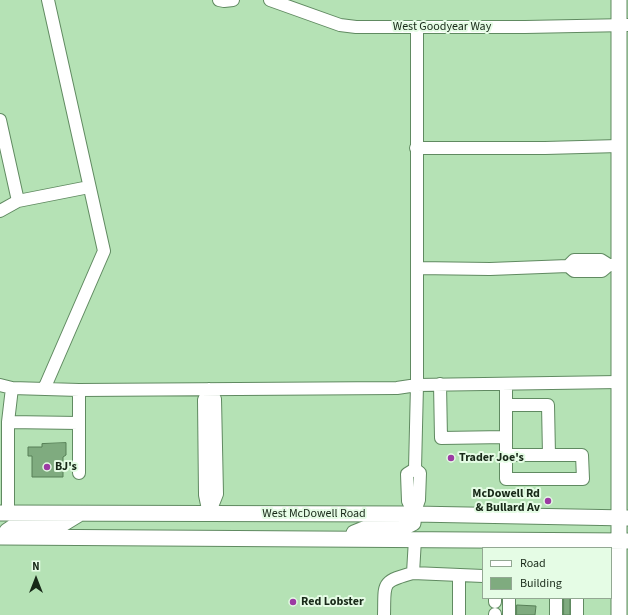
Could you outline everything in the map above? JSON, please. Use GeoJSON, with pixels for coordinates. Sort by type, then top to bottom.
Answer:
{"type":"FeatureCollection","features":[{"type":"Feature","properties":{"kind":"main road"},"geometry":{"type":"LineString","coordinates":[[618,0],[623,25],[619,146],[619,382],[624,518],[619,615]]}},
{"type":"Feature","properties":{"kind":"main road"},"geometry":{"type":"LineString","coordinates":[[619,162],[628,175]]}},
{"type":"Feature","properties":{"kind":"main road"},"geometry":{"type":"LineString","coordinates":[[2,537],[13,527],[61,525],[79,514]]}},
{"type":"Feature","properties":{"kind":"main road","name":"West McDowell Road"},"geometry":{"type":"LineString","coordinates":[[3,516],[79,514],[414,514],[624,518]]}},
{"type":"Feature","properties":{"kind":"main road"},"geometry":{"type":"LineString","coordinates":[[209,514],[209,538]]}},
{"type":"Feature","properties":{"kind":"main road"},"geometry":{"type":"LineString","coordinates":[[338,538],[364,529],[409,525],[413,523],[414,514]]}},
{"type":"Feature","properties":{"kind":"main road","name":"West McDowell Road"},"geometry":{"type":"LineString","coordinates":[[2,537],[624,541]]}},
{"type":"Feature","properties":{"kind":"street"},"geometry":{"type":"LineString","coordinates":[[44,389],[104,251],[48,0]]}},
{"type":"Feature","properties":{"kind":"street"},"geometry":{"type":"LineString","coordinates":[[219,0],[233,0]]}},
{"type":"Feature","properties":{"kind":"street","name":"West Goodyear Way"},"geometry":{"type":"LineString","coordinates":[[270,0],[340,26],[356,28],[623,25]]}},
{"type":"Feature","properties":{"kind":"street"},"geometry":{"type":"LineString","coordinates":[[414,514],[408,501],[407,474],[415,468],[417,385],[417,27]]}},
{"type":"Feature","properties":{"kind":"street"},"geometry":{"type":"LineString","coordinates":[[0,120],[18,201]]}},
{"type":"Feature","properties":{"kind":"street"},"geometry":{"type":"LineString","coordinates":[[416,148],[545,148],[619,146]]}},
{"type":"Feature","properties":{"kind":"street"},"geometry":{"type":"LineString","coordinates":[[0,211],[18,201],[89,187]]}},
{"type":"Feature","properties":{"kind":"street"},"geometry":{"type":"LineString","coordinates":[[417,268],[490,269],[568,266],[574,260],[601,260],[619,266]]}},
{"type":"Feature","properties":{"kind":"street"},"geometry":{"type":"LineString","coordinates":[[3,516],[8,422],[6,387],[79,390],[397,388],[440,384],[619,382]]}},
{"type":"Feature","properties":{"kind":"street"},"geometry":{"type":"LineString","coordinates":[[440,384],[441,438],[506,437]]}},
{"type":"Feature","properties":{"kind":"street"},"geometry":{"type":"LineString","coordinates":[[506,384],[506,405],[506,437],[506,455],[506,479],[583,479],[582,455],[506,455]]}},
{"type":"Feature","properties":{"kind":"street"},"geometry":{"type":"LineString","coordinates":[[209,389],[204,400],[204,495],[209,514]]}},
{"type":"Feature","properties":{"kind":"street"},"geometry":{"type":"LineString","coordinates":[[79,390],[79,474]]}},
{"type":"Feature","properties":{"kind":"street"},"geometry":{"type":"LineString","coordinates":[[506,405],[548,405],[549,455]]}},
{"type":"Feature","properties":{"kind":"street"},"geometry":{"type":"LineString","coordinates":[[8,422],[79,423]]}},
{"type":"Feature","properties":{"kind":"street"},"geometry":{"type":"LineString","coordinates":[[413,573],[415,539]]}},
{"type":"Feature","properties":{"kind":"street"},"geometry":{"type":"LineString","coordinates":[[384,615],[384,587],[390,580],[413,573],[482,576]]}},
{"type":"Feature","properties":{"kind":"street"},"geometry":{"type":"LineString","coordinates":[[459,575],[459,615]]}},
{"type":"Feature","properties":{"kind":"street"},"geometry":{"type":"LineString","coordinates":[[509,599],[509,615]]}},
{"type":"Feature","properties":{"kind":"street"},"geometry":{"type":"LineString","coordinates":[[556,599],[556,615]]}},
{"type":"Feature","properties":{"kind":"street"},"geometry":{"type":"LineString","coordinates":[[577,615],[578,599]]}},
{"type":"Feature","properties":{"kind":"building","name":"BJ's"},"geometry":{"type":"Polygon","coordinates":[[[66,443],[66,455],[63,457],[63,477],[32,477],[32,456],[28,456],[28,447],[42,447],[42,444],[66,443]]]}},
{"type":"Feature","properties":{"kind":"building"},"geometry":{"type":"Polygon","coordinates":[[[564,599],[570,599],[570,615],[564,615],[564,599]]]}},
{"type":"Feature","properties":{"kind":"building"},"geometry":{"type":"Polygon","coordinates":[[[517,605],[536,606],[535,615],[517,615],[517,605]]]}},
{"type":"Feature","properties":{"kind":"place","name":"Trader Joe's"},"geometry":{"type":"Point","coordinates":[451,458]}},
{"type":"Feature","properties":{"kind":"place","name":"BJ's"},"geometry":{"type":"Point","coordinates":[47,467]}},
{"type":"Feature","properties":{"kind":"place","name":"McDowell Rd & Bullard Av"},"geometry":{"type":"Point","coordinates":[548,501]}},
{"type":"Feature","properties":{"kind":"place","name":"Red Lobster"},"geometry":{"type":"Point","coordinates":[293,602]}}]}
